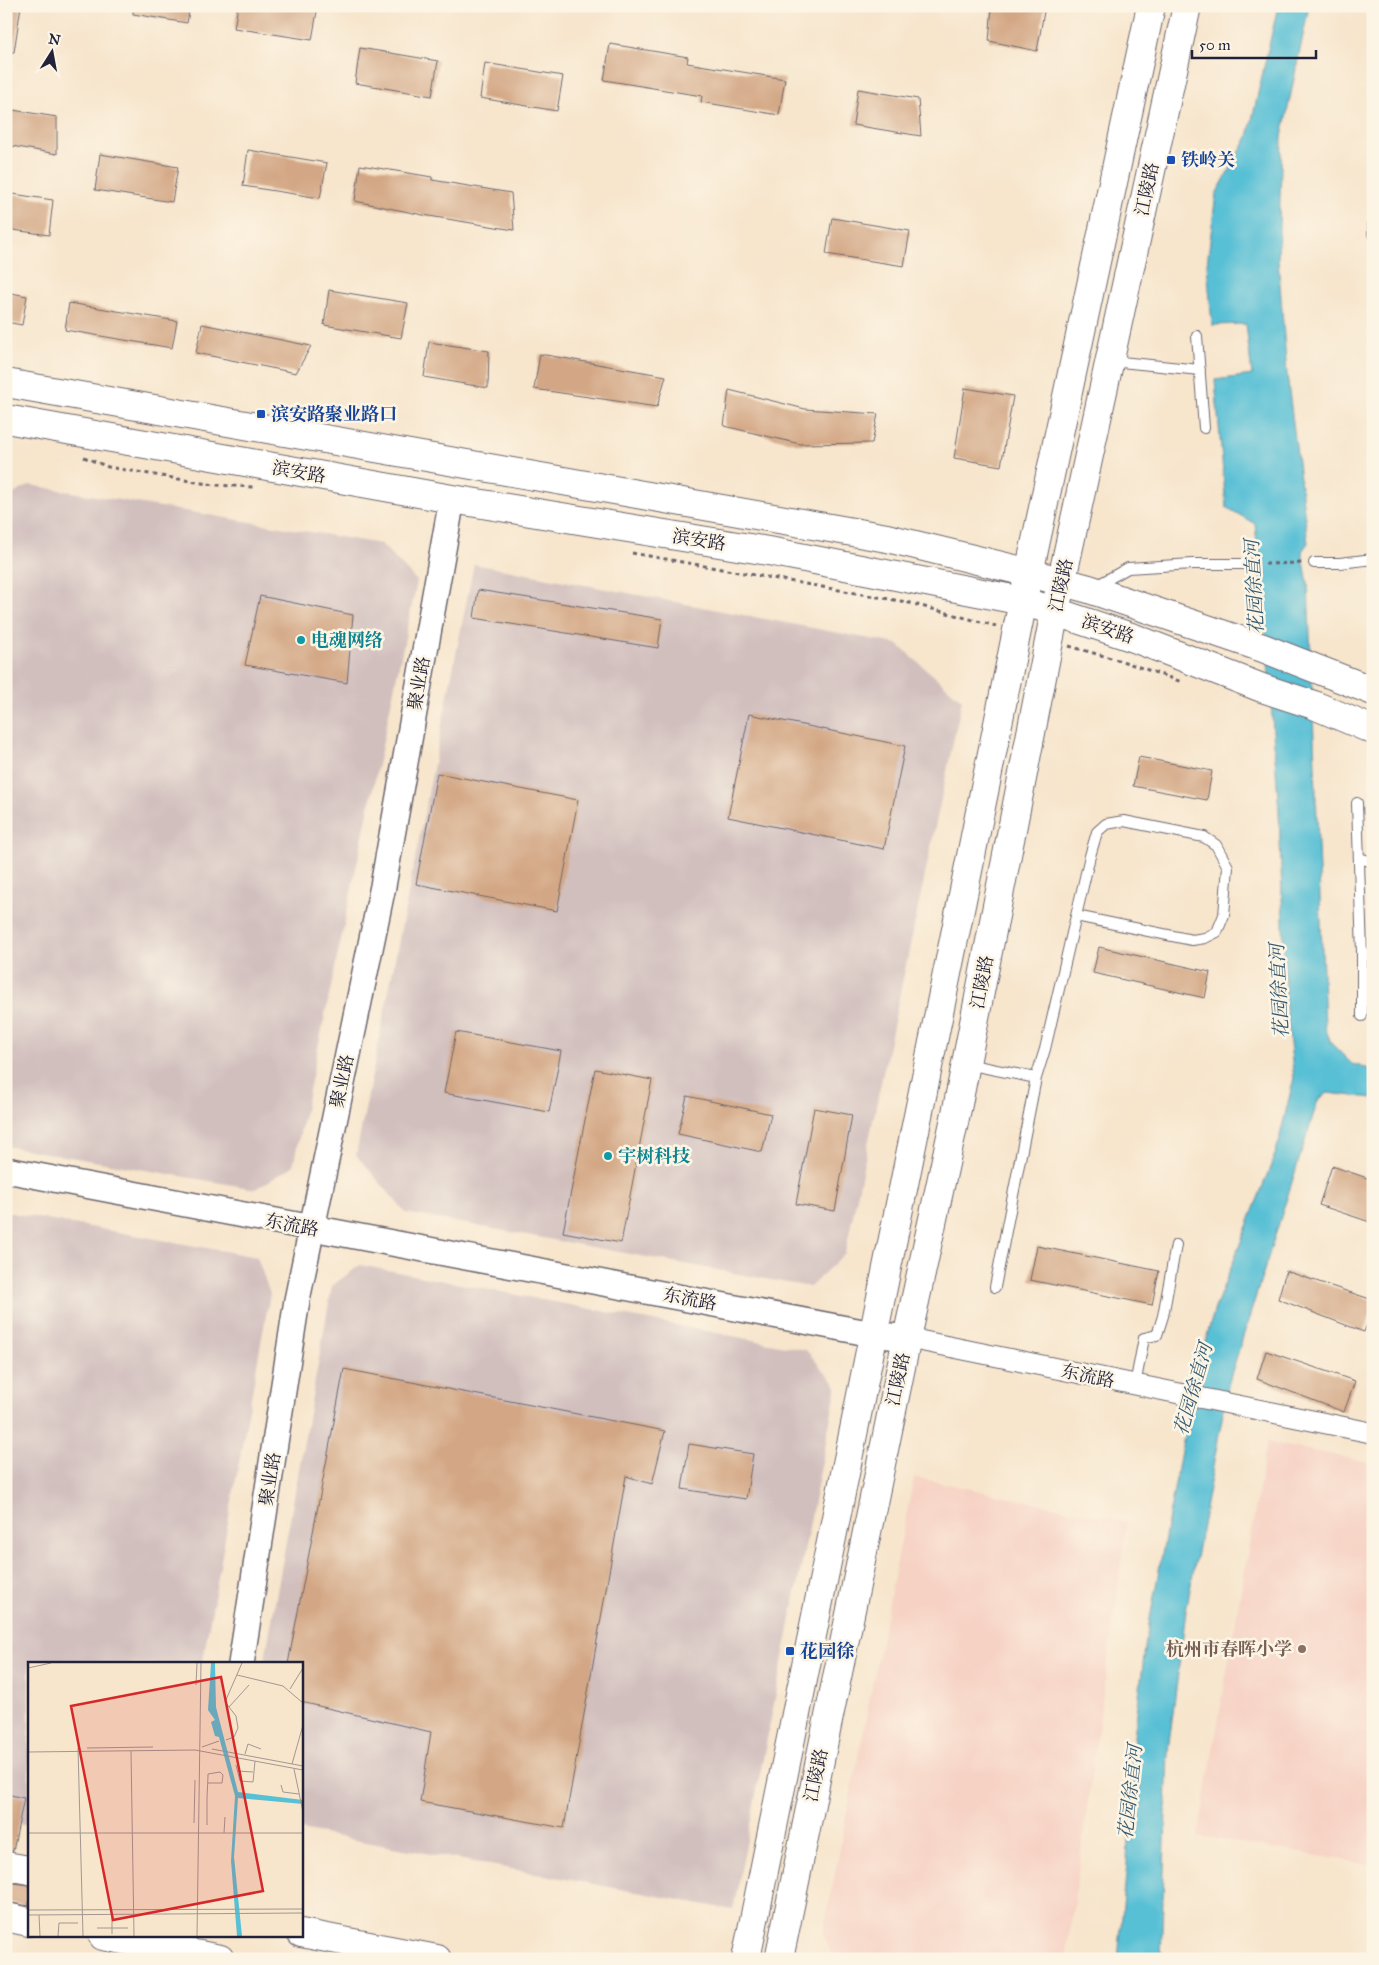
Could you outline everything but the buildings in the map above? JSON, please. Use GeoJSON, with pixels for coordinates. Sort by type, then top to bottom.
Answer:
{"type":"FeatureCollection","features":[{"type":"Feature","properties":{"kind":"main road","name":"江陵路"},"geometry":{"type":"LineString","coordinates":[[746,1959],[1023,601],[1151,6]]}},
{"type":"Feature","properties":{"kind":"main road","name":"江陵路"},"geometry":{"type":"LineString","coordinates":[[779,1959],[907,1338],[966,1064],[1061,582],[1187,6]]}},
{"type":"Feature","properties":{"kind":"main road","name":"滨安路"},"geometry":{"type":"LineString","coordinates":[[6,384],[887,538],[1089,589],[1263,648],[1373,691]]}},
{"type":"Feature","properties":{"kind":"main road","name":"滨安路"},"geometry":{"type":"LineString","coordinates":[[6,419],[452,499],[774,552],[1023,601],[1134,638],[1262,688],[1314,705],[1373,730]]}},
{"type":"Feature","properties":{"kind":"main road"},"geometry":{"type":"LineString","coordinates":[[6,1866],[28,1870]]}},
{"type":"Feature","properties":{"kind":"main road"},"geometry":{"type":"LineString","coordinates":[[6,1917],[28,1922]]}},
{"type":"Feature","properties":{"kind":"main road"},"geometry":{"type":"LineString","coordinates":[[302,1934],[437,1959]]}},
{"type":"Feature","properties":{"kind":"main road"},"geometry":{"type":"LineString","coordinates":[[115,1938],[202,1952]]}},
{"type":"Feature","properties":{"kind":"street","name":"聚业路"},"geometry":{"type":"LineString","coordinates":[[241,1662],[298,1300],[317,1200],[383,886],[452,499]]}},
{"type":"Feature","properties":{"kind":"street","name":"东流路"},"geometry":{"type":"LineString","coordinates":[[6,1170],[873,1334],[907,1338],[1373,1433]]}},
{"type":"Feature","properties":{"kind":"lane"},"geometry":{"type":"LineString","coordinates":[[1373,224],[1373,234]]}},
{"type":"Feature","properties":{"kind":"lane"},"geometry":{"type":"LineString","coordinates":[[1197,336],[1204,428]]}},
{"type":"Feature","properties":{"kind":"lane"},"geometry":{"type":"LineString","coordinates":[[1109,361],[1200,370]]}},
{"type":"Feature","properties":{"kind":"lane"},"geometry":{"type":"LineString","coordinates":[[1314,563],[1340,564],[1373,559]]}},
{"type":"Feature","properties":{"kind":"lane"},"geometry":{"type":"LineString","coordinates":[[1089,589],[1128,568],[1193,564],[1253,564]]}},
{"type":"Feature","properties":{"kind":"lane"},"geometry":{"type":"LineString","coordinates":[[1358,803],[1362,1016]]}},
{"type":"Feature","properties":{"kind":"lane"},"geometry":{"type":"LineString","coordinates":[[995,1287],[1036,1078],[1045,1049],[1076,916],[1097,832],[1106,824],[1124,821],[1204,837],[1216,845],[1228,867],[1224,915],[1217,932],[1205,938],[1192,940],[1076,916]]}},
{"type":"Feature","properties":{"kind":"lane"},"geometry":{"type":"LineString","coordinates":[[1359,858],[1373,862]]}},
{"type":"Feature","properties":{"kind":"lane"},"geometry":{"type":"LineString","coordinates":[[1362,953],[1373,956]]}},
{"type":"Feature","properties":{"kind":"lane"},"geometry":{"type":"LineString","coordinates":[[966,1064],[1036,1078]]}},
{"type":"Feature","properties":{"kind":"lane"},"geometry":{"type":"LineString","coordinates":[[1135,1385],[1144,1338],[1157,1335],[1163,1316],[1176,1245]]}},
{"type":"Feature","properties":{"kind":"path"},"geometry":{"type":"LineString","coordinates":[[78,454],[108,467],[214,485],[257,487]]}},
{"type":"Feature","properties":{"kind":"path"},"geometry":{"type":"LineString","coordinates":[[624,551],[906,602],[1017,632]]}},
{"type":"Feature","properties":{"kind":"path"},"geometry":{"type":"LineString","coordinates":[[1253,564],[1314,563]]}},
{"type":"Feature","properties":{"kind":"path"},"geometry":{"type":"LineString","coordinates":[[1049,641],[1125,662],[1190,685]]}},
{"type":"Feature","properties":{"kind":"shaded area"},"geometry":{"type":"Polygon","coordinates":[[[30,485],[381,544],[417,581],[293,1166],[256,1189],[6,1146],[6,498],[30,485]]]}},
{"type":"Feature","properties":{"kind":"shaded area"},"geometry":{"type":"Polygon","coordinates":[[[474,564],[897,644],[962,700],[845,1253],[810,1287],[406,1213],[356,1155],[474,564]]]}},
{"type":"Feature","properties":{"kind":"shaded area"},"geometry":{"type":"Polygon","coordinates":[[[6,1212],[257,1257],[270,1294],[202,1662],[28,1662],[28,1825],[6,1821],[6,1212]]]}},
{"type":"Feature","properties":{"kind":"shaded area"},"geometry":{"type":"Polygon","coordinates":[[[360,1265],[806,1350],[837,1386],[733,1910],[302,1830],[302,1662],[264,1662],[332,1286],[360,1265]]]}},
{"type":"Feature","properties":{"kind":"shaded area","name":"杭州市春晖小学"},"geometry":{"type":"Polygon","coordinates":[[[1267,1442],[1373,1463],[1373,1865],[1198,1836],[1267,1442]]]}},
{"type":"Feature","properties":{"kind":"shaded area"},"geometry":{"type":"Polygon","coordinates":[[[914,1477],[1127,1522],[1066,1959],[833,1959],[823,1932],[914,1477]]]}},
{"type":"Feature","properties":{"kind":"water","name":"花园徐直河"},"geometry":{"type":"Polygon","coordinates":[[[1278,6],[1309,6],[1282,137],[1278,259],[1287,375],[1308,543],[1302,551],[1308,583],[1325,1027],[1331,1043],[1352,1064],[1373,1070],[1373,1098],[1327,1093],[1318,1100],[1229,1381],[1186,1611],[1168,1751],[1161,1959],[1118,1959],[1127,1864],[1131,1761],[1146,1640],[1195,1376],[1215,1308],[1276,1152],[1294,1078],[1286,1009],[1279,811],[1264,610],[1255,524],[1226,507],[1215,380],[1252,375],[1246,324],[1212,325],[1207,264],[1216,194],[1248,137],[1278,6]]]}},
{"type":"Feature","properties":{"kind":"place","name":"铁岭关"},"geometry":{"type":"Point","coordinates":[1171,160]}},
{"type":"Feature","properties":{"kind":"place","name":"滨安路聚业路口"},"geometry":{"type":"Point","coordinates":[261,414]}},
{"type":"Feature","properties":{"kind":"place","name":"电魂网络"},"geometry":{"type":"Point","coordinates":[301,640]}},
{"type":"Feature","properties":{"kind":"place","name":"宇树科技"},"geometry":{"type":"Point","coordinates":[608,1156]}},
{"type":"Feature","properties":{"kind":"place","name":"杭州市春晖小学"},"geometry":{"type":"Point","coordinates":[1302,1649]}},
{"type":"Feature","properties":{"kind":"place","name":"花园徐"},"geometry":{"type":"Point","coordinates":[790,1651]}}]}
